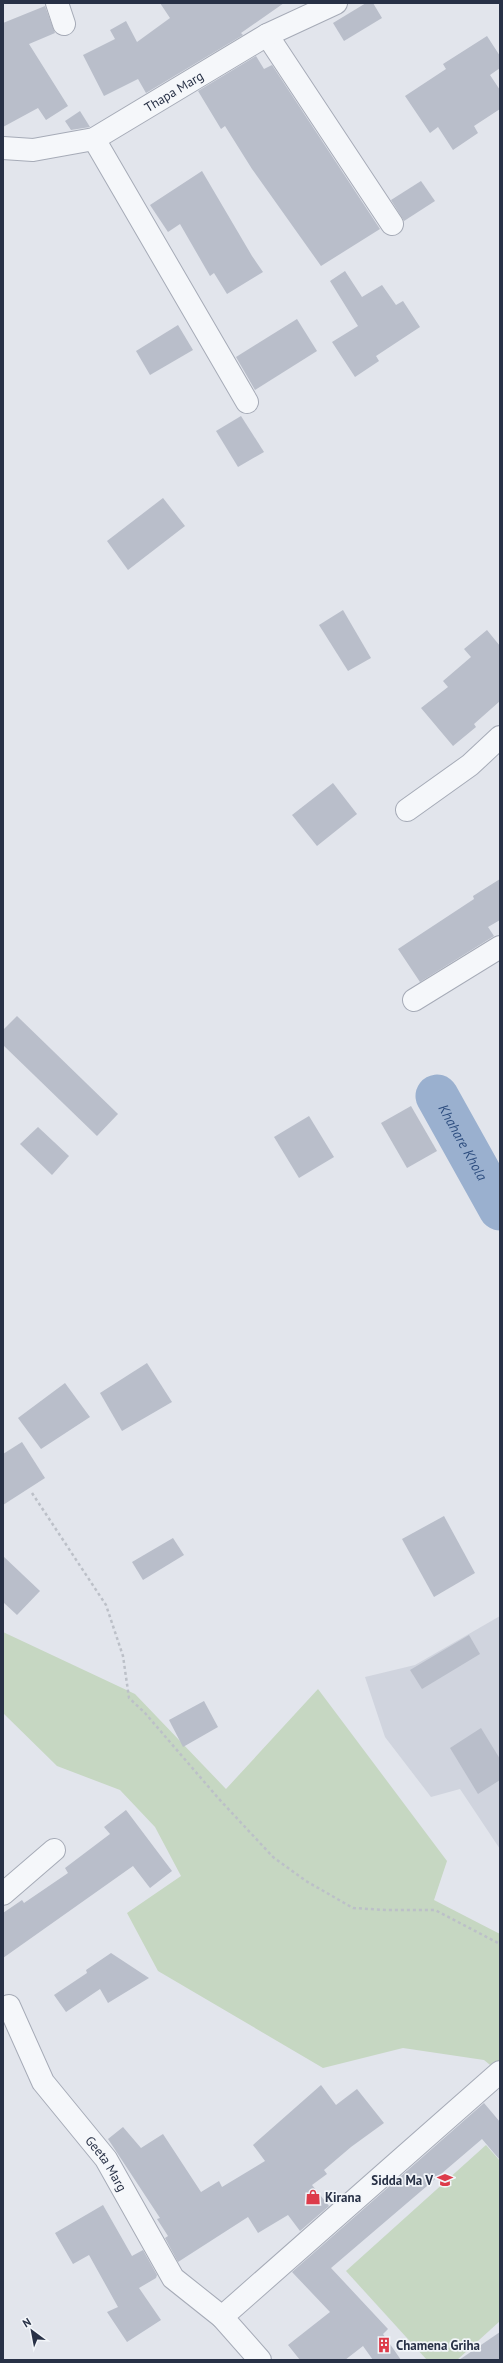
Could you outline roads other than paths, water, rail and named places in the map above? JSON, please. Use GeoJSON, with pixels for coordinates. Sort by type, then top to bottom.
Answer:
{"type":"FeatureCollection","features":[{"type":"Feature","properties":{"kind":"street"},"geometry":{"type":"LineString","coordinates":[[57,3],[64,24]]}},
{"type":"Feature","properties":{"kind":"street","name":"Thapa Marg"},"geometry":{"type":"LineString","coordinates":[[3,148],[33,150],[94,139],[267,36],[336,3]]}},
{"type":"Feature","properties":{"kind":"street"},"geometry":{"type":"LineString","coordinates":[[267,36],[392,224]]}},
{"type":"Feature","properties":{"kind":"street"},"geometry":{"type":"LineString","coordinates":[[94,139],[247,402]]}},
{"type":"Feature","properties":{"kind":"street"},"geometry":{"type":"LineString","coordinates":[[407,810],[470,765],[500,737]]}},
{"type":"Feature","properties":{"kind":"street"},"geometry":{"type":"LineString","coordinates":[[414,1000],[500,947]]}},
{"type":"Feature","properties":{"kind":"street"},"geometry":{"type":"LineString","coordinates":[[3,1894],[54,1850]]}},
{"type":"Feature","properties":{"kind":"street","name":"Geeta Marg"},"geometry":{"type":"LineString","coordinates":[[5,2004],[43,2082],[106,2160],[174,2278],[222,2317],[260,2360]]}},
{"type":"Feature","properties":{"kind":"street"},"geometry":{"type":"LineString","coordinates":[[222,2317],[500,2072]]}},
{"type":"Feature","properties":{"kind":"waterway","name":"Khahare Khola"},"geometry":{"type":"LineString","coordinates":[[437,1096],[500,1209]]}},
{"type":"Feature","properties":{"kind":"place","name":"Sidda Ma V"},"geometry":{"type":"Point","coordinates":[445,2180]}},
{"type":"Feature","properties":{"kind":"place","name":"Kirana"},"geometry":{"type":"Point","coordinates":[313,2197]}},
{"type":"Feature","properties":{"kind":"place","name":"Chamena Griha"},"geometry":{"type":"Point","coordinates":[384,2345]}}]}
